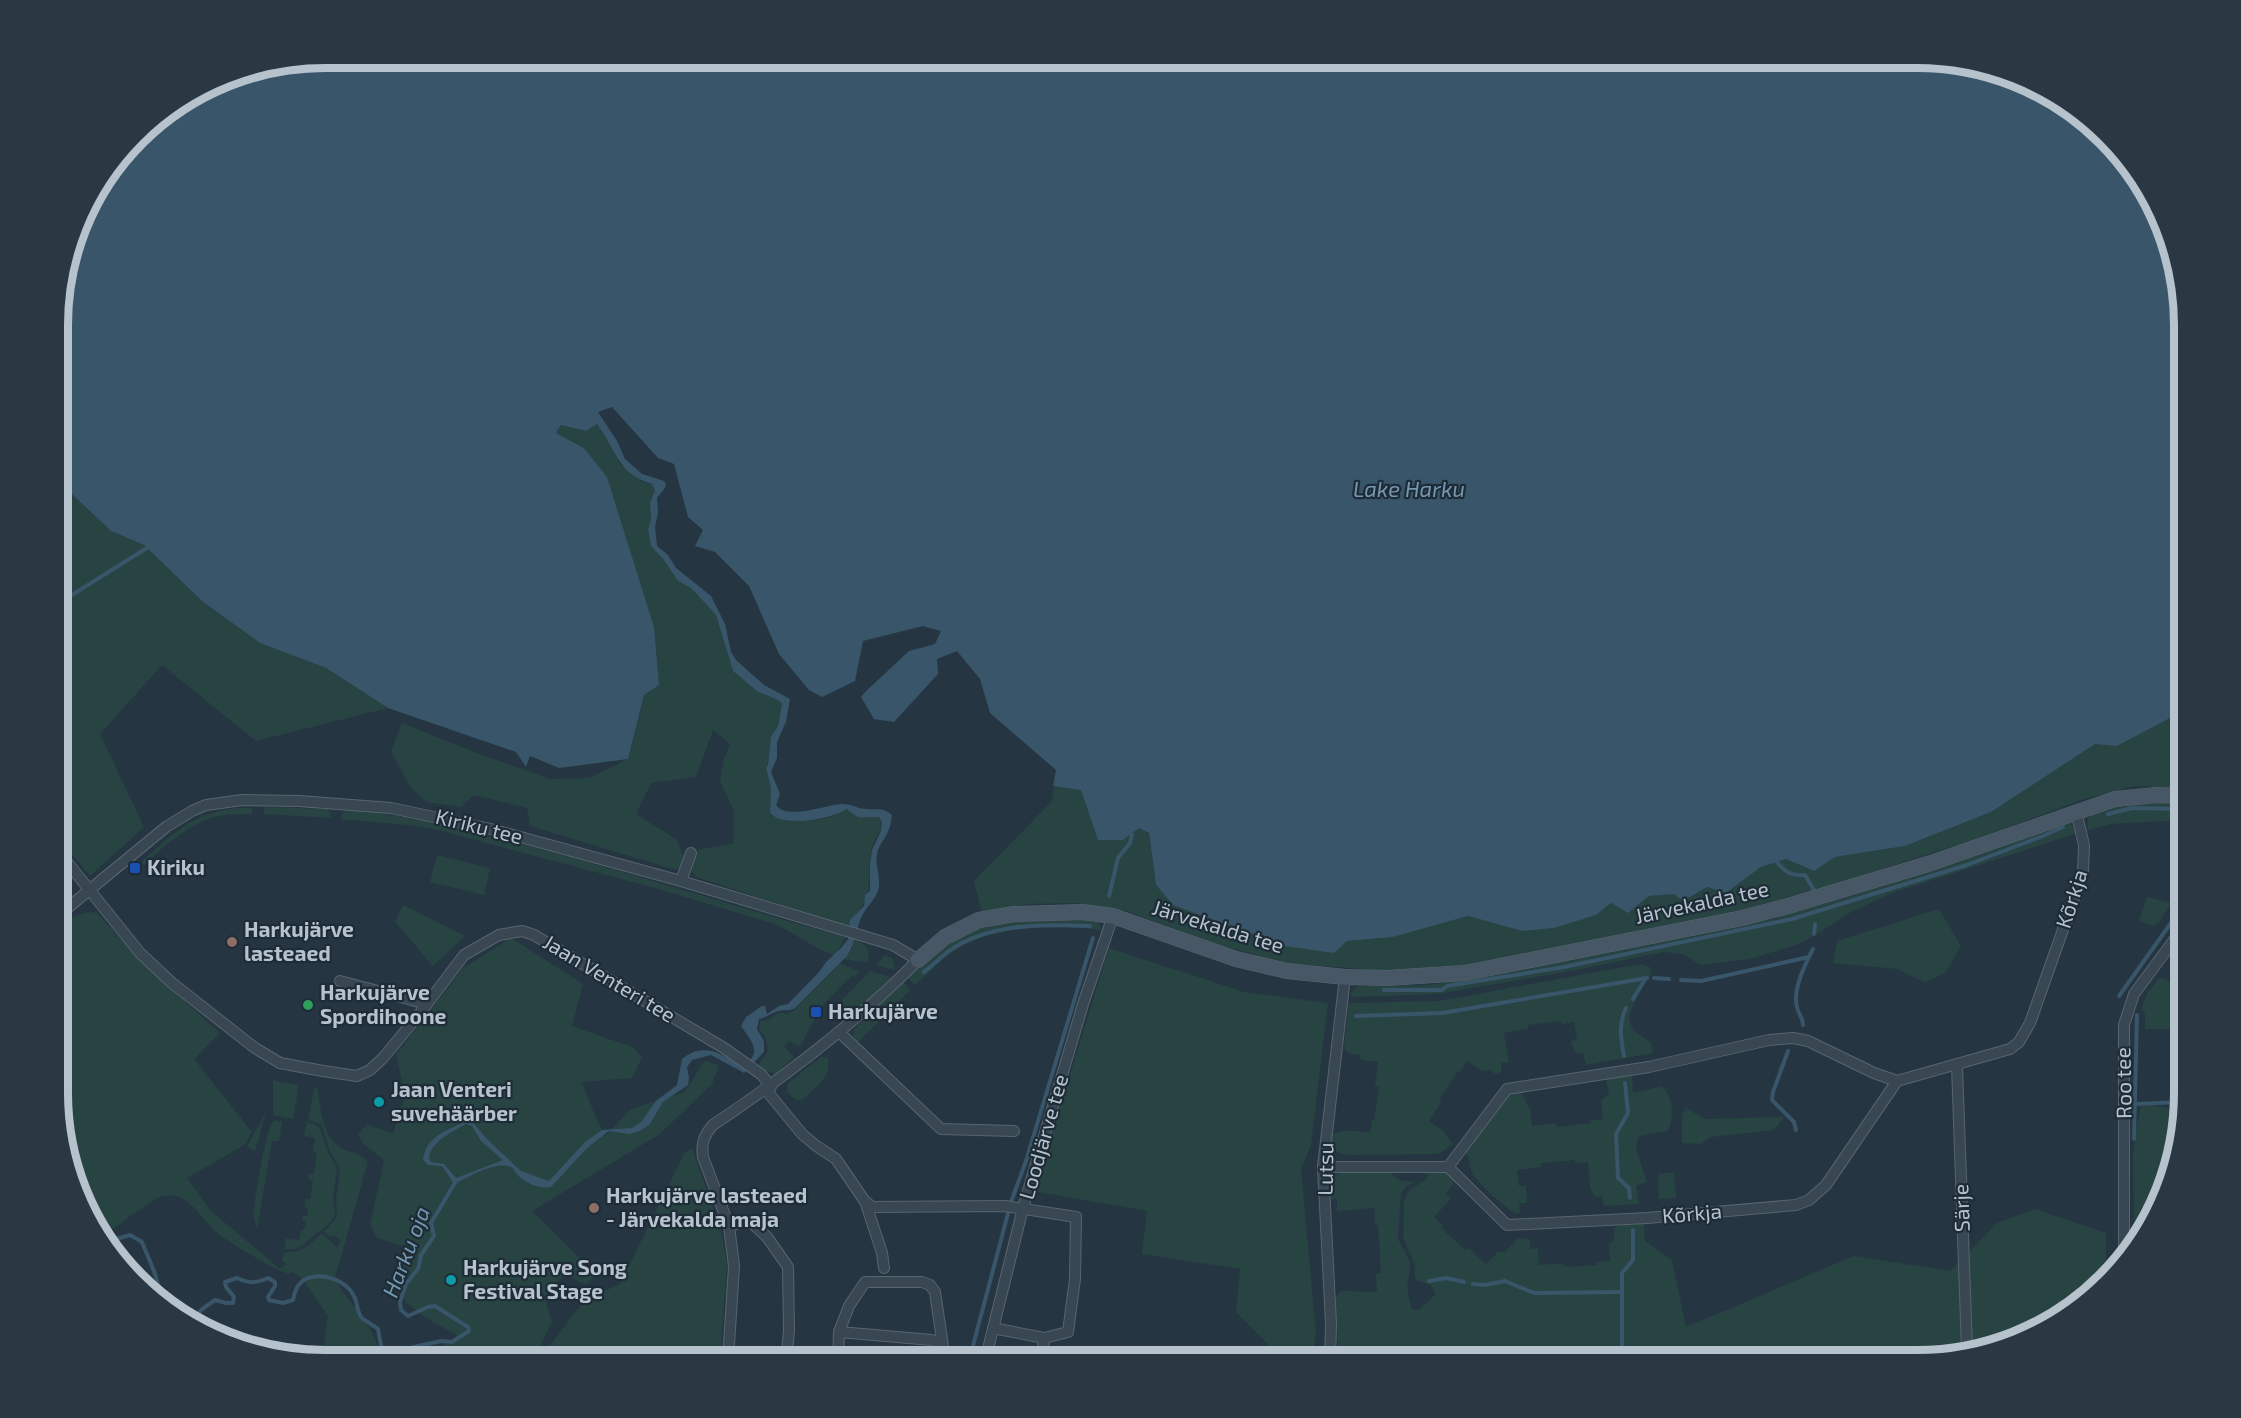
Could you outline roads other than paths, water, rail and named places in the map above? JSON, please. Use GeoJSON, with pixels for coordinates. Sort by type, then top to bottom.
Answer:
{"type":"FeatureCollection","features":[{"type":"Feature","properties":{"kind":"street","name":"Järvekalda tee"},"geometry":{"type":"LineString","coordinates":[[729,1350],[734,1266],[729,1226],[704,1157],[702,1146],[705,1134],[713,1125],[769,1088],[859,1016],[945,937],[979,920],[1051,911],[1083,912],[1113,916],[1242,961],[1287,971],[1345,977],[1387,978],[1465,974],[1742,918],[1835,893],[1928,864],[2107,801],[2133,796],[2174,796]]}},
{"type":"Feature","properties":{"kind":"street","name":"Kiriku tee"},"geometry":{"type":"LineString","coordinates":[[68,908],[179,819],[207,805],[242,800],[333,802],[427,814],[491,829],[681,881],[851,934],[894,945],[918,960]]}},
{"type":"Feature","properties":{"kind":"street","name":"Kõrkja"},"geometry":{"type":"LineString","coordinates":[[1448,1167],[1508,1225],[1647,1218],[1796,1204],[1809,1200],[1826,1185],[1896,1081],[2010,1049],[2019,1042],[2030,1023],[2083,873],[2084,845],[2076,811]]}},
{"type":"Feature","properties":{"kind":"street"},"geometry":{"type":"LineString","coordinates":[[681,881],[691,854]]}},
{"type":"Feature","properties":{"kind":"street","name":"Jaan Venteri tee"},"geometry":{"type":"LineString","coordinates":[[68,863],[140,953],[228,1028],[280,1063],[357,1076],[375,1066],[465,956],[499,935],[522,931],[534,935],[714,1042],[762,1075],[802,1134],[836,1160],[864,1200],[882,1253],[884,1268]]}},
{"type":"Feature","properties":{"kind":"street","name":"Loodjärve tee"},"geometry":{"type":"LineString","coordinates":[[988,1350],[1020,1208],[1083,1004],[1113,916]]}},
{"type":"Feature","properties":{"kind":"street","name":"Roo tee"},"geometry":{"type":"LineString","coordinates":[[2124,1244],[2124,1025],[2134,994],[2174,940]]}},
{"type":"Feature","properties":{"kind":"street","name":"Lutsu"},"geometry":{"type":"LineString","coordinates":[[1331,1350],[1332,1324],[1323,1167],[1345,977]]}},
{"type":"Feature","properties":{"kind":"street"},"geometry":{"type":"LineString","coordinates":[[340,981],[427,1004]]}},
{"type":"Feature","properties":{"kind":"street"},"geometry":{"type":"LineString","coordinates":[[839,1032],[941,1130],[1014,1131]]}},
{"type":"Feature","properties":{"kind":"street"},"geometry":{"type":"LineString","coordinates":[[1323,1167],[1448,1167],[1507,1089],[1649,1067],[1770,1040],[1794,1038],[1808,1041],[1896,1081]]}},
{"type":"Feature","properties":{"kind":"street","name":"Särje"},"geometry":{"type":"LineString","coordinates":[[1957,1065],[1967,1346]]}},
{"type":"Feature","properties":{"kind":"street"},"geometry":{"type":"LineString","coordinates":[[864,1200],[872,1207],[1005,1206],[1076,1217],[1075,1279],[1068,1332],[1044,1338],[993,1328]]}},
{"type":"Feature","properties":{"kind":"street"},"geometry":{"type":"LineString","coordinates":[[729,1226],[743,1222],[752,1223],[767,1237],[788,1267],[787,1350]]}},
{"type":"Feature","properties":{"kind":"street"},"geometry":{"type":"LineString","coordinates":[[838,1350],[839,1332],[849,1306],[865,1282],[922,1282],[930,1285],[936,1292],[945,1350]]}},
{"type":"Feature","properties":{"kind":"street"},"geometry":{"type":"LineString","coordinates":[[839,1332],[932,1340],[943,1346]]}},
{"type":"Feature","properties":{"kind":"street"},"geometry":{"type":"LineString","coordinates":[[1043,1350],[1044,1338]]}},
{"type":"Feature","properties":{"kind":"water","name":"Lake Harku"},"geometry":{"type":"Polygon","coordinates":[[[307,68],[1934,68],[1967,72],[2015,87],[2045,102],[2086,131],[2110,155],[2139,196],[2154,226],[2169,274],[2173,307],[2174,716],[2117,746],[2095,744],[1991,812],[1905,846],[1835,857],[1814,871],[1786,859],[1761,867],[1726,893],[1707,887],[1683,901],[1674,894],[1649,896],[1628,913],[1611,903],[1596,915],[1554,928],[1522,931],[1468,916],[1393,937],[1347,941],[1334,953],[1285,946],[1173,905],[1156,885],[1149,833],[1139,828],[1123,840],[1098,840],[1081,790],[1053,786],[1056,770],[990,713],[980,679],[957,651],[937,659],[938,674],[894,722],[874,719],[861,697],[909,651],[935,644],[941,631],[923,626],[863,641],[855,681],[822,697],[809,690],[779,654],[749,586],[715,552],[695,546],[703,530],[688,517],[674,464],[658,458],[612,407],[598,412],[617,441],[625,459],[642,474],[664,481],[666,484],[657,498],[658,513],[655,527],[657,546],[668,555],[676,568],[711,596],[725,624],[731,652],[737,661],[764,685],[790,699],[786,722],[777,742],[777,758],[771,772],[780,794],[776,805],[781,810],[798,812],[846,804],[863,809],[883,810],[892,815],[890,827],[877,854],[878,890],[863,914],[847,956],[795,1008],[781,1010],[759,1019],[757,1029],[764,1041],[764,1052],[744,1073],[711,1055],[692,1060],[687,1067],[688,1085],[663,1102],[650,1124],[640,1131],[629,1134],[609,1131],[587,1148],[551,1187],[546,1188],[529,1183],[513,1168],[507,1166],[492,1167],[454,1184],[442,1166],[428,1165],[423,1160],[425,1152],[440,1134],[470,1119],[487,1139],[521,1171],[549,1181],[585,1142],[602,1130],[632,1128],[641,1122],[656,1101],[677,1085],[682,1059],[690,1054],[705,1050],[727,1057],[741,1067],[748,1062],[754,1053],[754,1048],[741,1026],[746,1017],[762,1006],[765,1006],[767,1014],[779,1006],[788,1004],[848,939],[850,920],[864,906],[865,895],[870,891],[872,850],[881,831],[882,822],[879,817],[862,818],[847,809],[819,819],[796,821],[776,818],[770,813],[771,788],[766,768],[771,736],[778,726],[782,704],[758,692],[733,671],[716,615],[691,588],[678,581],[651,546],[648,529],[651,520],[650,503],[655,490],[652,484],[641,480],[625,468],[597,424],[586,431],[561,425],[556,433],[584,448],[607,477],[654,627],[659,685],[644,695],[628,759],[559,768],[530,756],[526,767],[516,752],[388,708],[326,668],[260,643],[203,602],[144,545],[111,531],[68,490],[68,307],[72,274],[87,226],[102,196],[131,155],[168,121],[196,102],[226,87],[274,72],[307,68]],[[466,1124],[439,1141],[429,1157],[431,1162],[444,1164],[456,1178],[503,1160],[481,1141],[472,1126],[466,1124]]]}},
{"type":"Feature","properties":{"kind":"waterway"},"geometry":{"type":"LineString","coordinates":[[68,597],[147,548]]}},
{"type":"Feature","properties":{"kind":"waterway"},"geometry":{"type":"LineString","coordinates":[[2108,814],[2132,808],[2174,809]]}},
{"type":"Feature","properties":{"kind":"waterway"},"geometry":{"type":"LineString","coordinates":[[1384,990],[1442,990],[1447,986],[1564,967],[1792,919],[1967,865],[2063,827]]}},
{"type":"Feature","properties":{"kind":"waterway"},"geometry":{"type":"LineString","coordinates":[[1109,896],[1118,858],[1130,843],[1132,834]]}},
{"type":"Feature","properties":{"kind":"waterway"},"geometry":{"type":"LineString","coordinates":[[1777,862],[1790,873],[1805,875],[1814,890]]}},
{"type":"Feature","properties":{"kind":"waterway"},"geometry":{"type":"LineString","coordinates":[[2119,996],[2174,919]]}},
{"type":"Feature","properties":{"kind":"waterway"},"geometry":{"type":"LineString","coordinates":[[1814,934],[1815,924]]}},
{"type":"Feature","properties":{"kind":"waterway"},"geometry":{"type":"LineString","coordinates":[[924,972],[964,942],[999,930],[1054,925],[1090,926]]}},
{"type":"Feature","properties":{"kind":"waterway"},"geometry":{"type":"LineString","coordinates":[[972,1350],[1011,1202],[1026,1161],[1093,938]]}},
{"type":"Feature","properties":{"kind":"waterway"},"geometry":{"type":"LineString","coordinates":[[1803,1025],[1798,1012],[1796,993],[1800,977],[1813,949]]}},
{"type":"Feature","properties":{"kind":"waterway"},"geometry":{"type":"LineString","coordinates":[[1681,980],[1701,981],[1809,957]]}},
{"type":"Feature","properties":{"kind":"waterway"},"geometry":{"type":"LineString","coordinates":[[1633,999],[1646,978]]}},
{"type":"Feature","properties":{"kind":"waterway"},"geometry":{"type":"LineString","coordinates":[[1356,1016],[1442,1013],[1647,978]]}},
{"type":"Feature","properties":{"kind":"waterway"},"geometry":{"type":"LineString","coordinates":[[1654,978],[1669,979]]}},
{"type":"Feature","properties":{"kind":"waterway"},"geometry":{"type":"LineString","coordinates":[[1624,1056],[1621,1026],[1626,1008]]}},
{"type":"Feature","properties":{"kind":"waterway"},"geometry":{"type":"LineString","coordinates":[[2134,1139],[2137,1015]]}},
{"type":"Feature","properties":{"kind":"waterway"},"geometry":{"type":"LineString","coordinates":[[1788,1051],[1772,1100],[1794,1122],[1796,1130]]}},
{"type":"Feature","properties":{"kind":"waterway"},"geometry":{"type":"LineString","coordinates":[[1625,1083],[1628,1113],[1616,1134],[1618,1178],[1629,1188],[1630,1198]]}},
{"type":"Feature","properties":{"kind":"waterway"},"geometry":{"type":"LineString","coordinates":[[2135,1104],[2174,1102]]}},
{"type":"Feature","properties":{"kind":"waterway","name":"Harku oja"},"geometry":{"type":"LineString","coordinates":[[403,1350],[441,1341],[452,1342],[469,1331],[468,1327],[435,1306],[408,1316],[401,1310],[400,1302],[406,1284],[418,1269],[421,1255],[434,1236],[431,1223],[456,1181]]}},
{"type":"Feature","properties":{"kind":"waterway"},"geometry":{"type":"LineString","coordinates":[[1622,1350],[1622,1273],[1633,1260],[1633,1230]]}},
{"type":"Feature","properties":{"kind":"waterway","name":"Harku oja"},"geometry":{"type":"LineString","coordinates":[[114,1240],[130,1235],[142,1242],[159,1290]]}},
{"type":"Feature","properties":{"kind":"waterway","name":"Harku oja"},"geometry":{"type":"LineString","coordinates":[[197,1316],[201,1310],[215,1300],[233,1303],[234,1297],[225,1282],[237,1278],[253,1282],[268,1278],[275,1282],[268,1297],[269,1300],[283,1303],[293,1300],[298,1287],[308,1278],[327,1277],[340,1282],[350,1290],[362,1318],[378,1329],[382,1350]]}},
{"type":"Feature","properties":{"kind":"waterway"},"geometry":{"type":"LineString","coordinates":[[1429,1281],[1446,1278],[1464,1282]]}},
{"type":"Feature","properties":{"kind":"waterway"},"geometry":{"type":"LineString","coordinates":[[1473,1284],[1485,1285],[1505,1281],[1534,1293],[1622,1292]]}},
{"type":"Feature","properties":{"kind":"place","name":"Kiriku"},"geometry":{"type":"Point","coordinates":[135,868]}},
{"type":"Feature","properties":{"kind":"place","name":"Harkujärve lasteaed"},"geometry":{"type":"Point","coordinates":[232,942]}},
{"type":"Feature","properties":{"kind":"place","name":"Harkujärve Spordihoone"},"geometry":{"type":"Point","coordinates":[308,1005]}},
{"type":"Feature","properties":{"kind":"place","name":"Harkujärve"},"geometry":{"type":"Point","coordinates":[816,1012]}},
{"type":"Feature","properties":{"kind":"place","name":"Jaan Venteri suvehäärber"},"geometry":{"type":"Point","coordinates":[379,1102]}},
{"type":"Feature","properties":{"kind":"place","name":"Harkujärve lasteaed - Järvekalda maja"},"geometry":{"type":"Point","coordinates":[594,1208]}},
{"type":"Feature","properties":{"kind":"place","name":"Harkujärve Song Festival Stage"},"geometry":{"type":"Point","coordinates":[451,1280]}}]}
